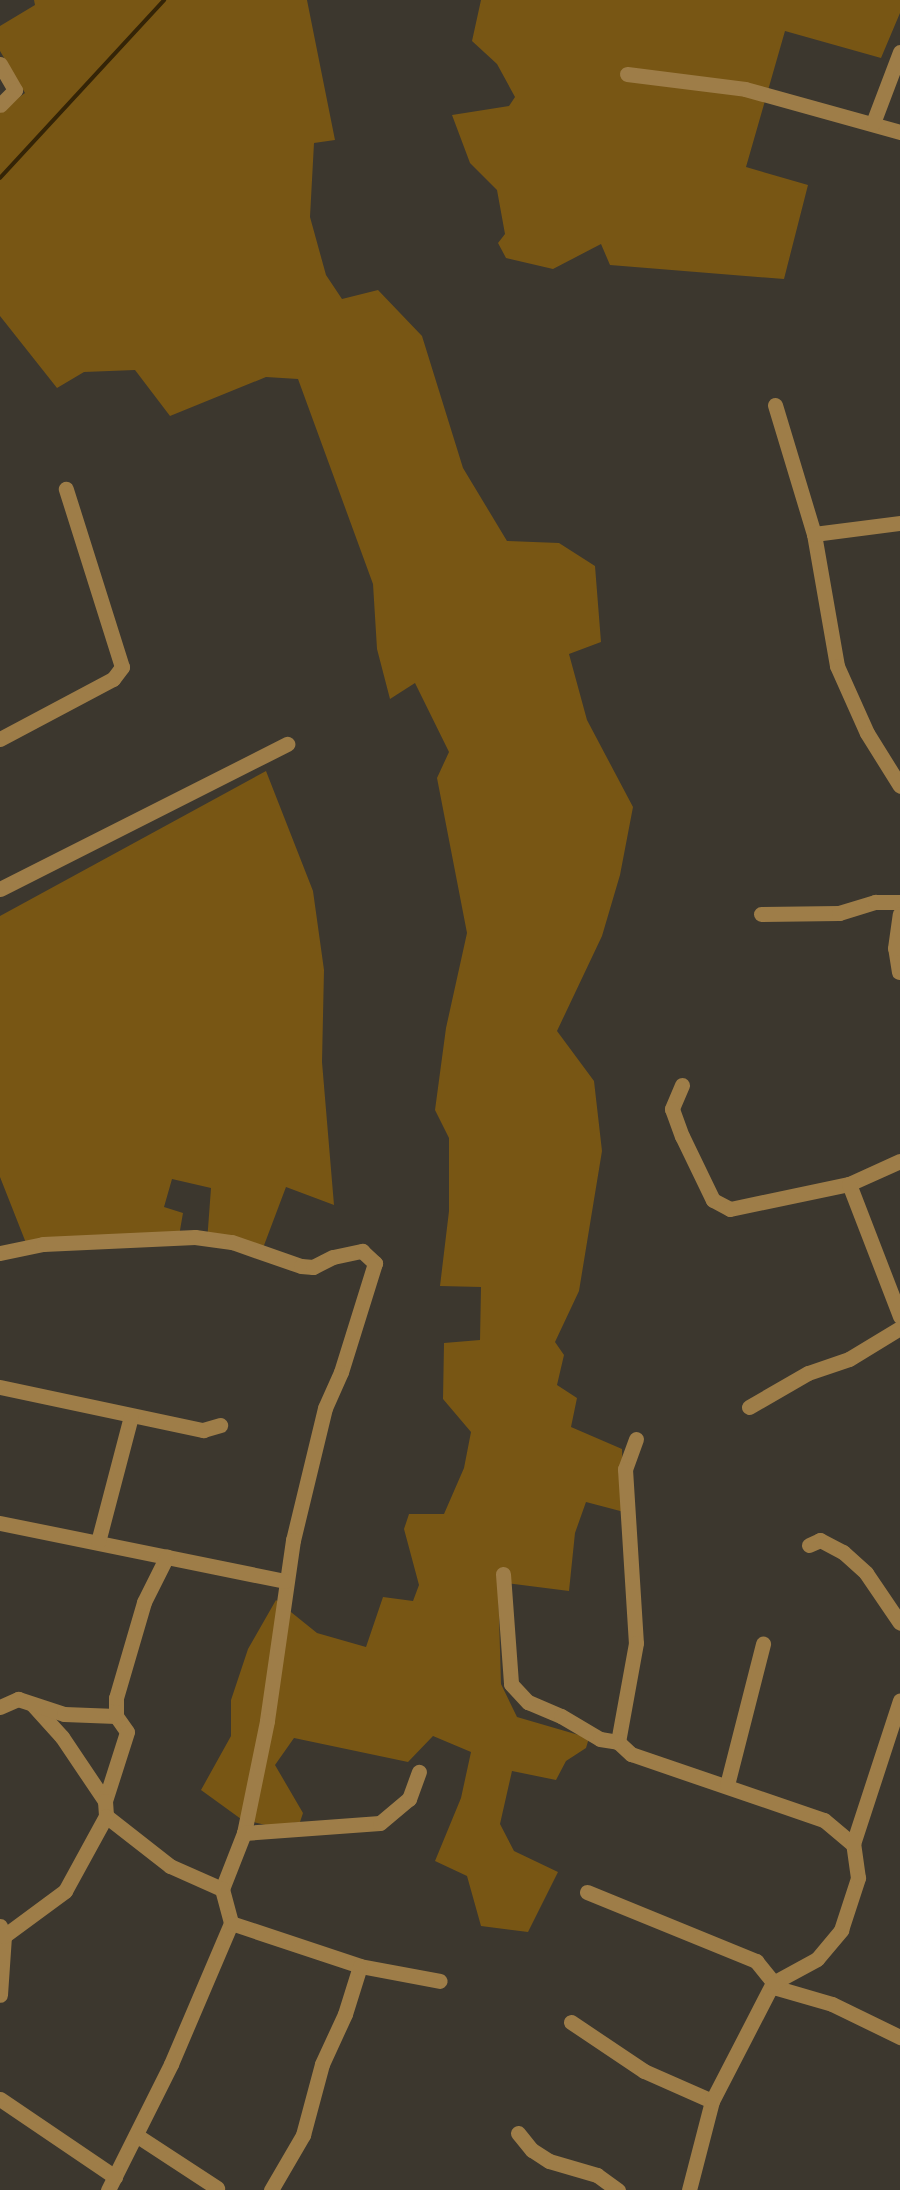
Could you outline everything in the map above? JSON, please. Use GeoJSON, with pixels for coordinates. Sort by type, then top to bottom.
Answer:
{"type":"FeatureCollection","features":[{"type":"Feature","properties":{"kind":"street"},"geometry":{"type":"LineString","coordinates":[[873,123],[900,51]]}},
{"type":"Feature","properties":{"kind":"street"},"geometry":{"type":"LineString","coordinates":[[0,64],[15,90],[0,105]]}},
{"type":"Feature","properties":{"kind":"street"},"geometry":{"type":"LineString","coordinates":[[627,74],[745,89],[900,132]]}},
{"type":"Feature","properties":{"kind":"street"},"geometry":{"type":"LineString","coordinates":[[775,405],[814,534],[837,666],[867,733],[900,786]]}},
{"type":"Feature","properties":{"kind":"street"},"geometry":{"type":"LineString","coordinates":[[0,738],[113,679],[122,667],[66,489]]}},
{"type":"Feature","properties":{"kind":"street"},"geometry":{"type":"LineString","coordinates":[[814,534],[900,523]]}},
{"type":"Feature","properties":{"kind":"street"},"geometry":{"type":"LineString","coordinates":[[0,889],[287,744]]}},
{"type":"Feature","properties":{"kind":"street"},"geometry":{"type":"LineString","coordinates":[[761,914],[839,913],[875,902],[900,902]]}},
{"type":"Feature","properties":{"kind":"street"},"geometry":{"type":"LineString","coordinates":[[899,972],[895,948],[900,914]]}},
{"type":"Feature","properties":{"kind":"street"},"geometry":{"type":"LineString","coordinates":[[682,1085],[672,1109],[713,1200],[730,1209],[849,1184],[900,1161]]}},
{"type":"Feature","properties":{"kind":"street"},"geometry":{"type":"LineString","coordinates":[[849,1184],[900,1316]]}},
{"type":"Feature","properties":{"kind":"street"},"geometry":{"type":"LineString","coordinates":[[0,1252],[43,1244],[195,1237],[232,1242],[257,1253],[313,1267],[348,1252],[362,1251],[375,1263],[374,1273],[341,1372],[325,1408],[285,1581],[267,1721],[244,1833],[222,1889],[231,1923],[171,2064],[112,2183],[0,2099]]}},
{"type":"Feature","properties":{"kind":"street"},"geometry":{"type":"LineString","coordinates":[[749,1407],[808,1373],[849,1359],[900,1328]]}},
{"type":"Feature","properties":{"kind":"street"},"geometry":{"type":"LineString","coordinates":[[0,1387],[203,1430],[220,1425]]}},
{"type":"Feature","properties":{"kind":"street"},"geometry":{"type":"LineString","coordinates":[[98,1542],[131,1416]]}},
{"type":"Feature","properties":{"kind":"street"},"geometry":{"type":"LineString","coordinates":[[618,1742],[636,1643],[625,1469],[636,1439]]}},
{"type":"Feature","properties":{"kind":"street"},"geometry":{"type":"LineString","coordinates":[[0,1523],[285,1581]]}},
{"type":"Feature","properties":{"kind":"street"},"geometry":{"type":"LineString","coordinates":[[809,1545],[820,1540],[843,1552],[866,1573],[900,1623]]}},
{"type":"Feature","properties":{"kind":"street"},"geometry":{"type":"LineString","coordinates":[[0,1995],[2,1931],[65,1891],[106,1809],[127,1732],[116,1716],[116,1698],[144,1602],[167,1556]]}},
{"type":"Feature","properties":{"kind":"street"},"geometry":{"type":"LineString","coordinates":[[503,1574],[511,1684],[528,1702],[561,1716],[600,1739],[618,1742],[631,1754],[824,1820],[853,1844]]}},
{"type":"Feature","properties":{"kind":"street"},"geometry":{"type":"LineString","coordinates":[[727,1785],[763,1644]]}},
{"type":"Feature","properties":{"kind":"street"},"geometry":{"type":"LineString","coordinates":[[0,1707],[18,1699],[64,1714],[116,1716]]}},
{"type":"Feature","properties":{"kind":"street"},"geometry":{"type":"LineString","coordinates":[[688,2190],[712,2101],[773,1983],[818,1959],[841,1930],[858,1878],[853,1844],[900,1700]]}},
{"type":"Feature","properties":{"kind":"street"},"geometry":{"type":"LineString","coordinates":[[33,1705],[62,1737],[106,1809],[170,1866],[222,1889]]}},
{"type":"Feature","properties":{"kind":"street"},"geometry":{"type":"LineString","coordinates":[[244,1833],[380,1823],[409,1799],[419,1772]]}},
{"type":"Feature","properties":{"kind":"street"},"geometry":{"type":"LineString","coordinates":[[587,1892],[756,1961],[777,1988],[832,2004],[900,2037]]}},
{"type":"Feature","properties":{"kind":"street"},"geometry":{"type":"LineString","coordinates":[[231,1923],[360,1965],[440,1981]]}},
{"type":"Feature","properties":{"kind":"street"},"geometry":{"type":"LineString","coordinates":[[271,2190],[303,2135],[322,2064],[345,2014],[360,1965]]}},
{"type":"Feature","properties":{"kind":"street"},"geometry":{"type":"LineString","coordinates":[[571,2022],[644,2071],[712,2101]]}},
{"type":"Feature","properties":{"kind":"street"},"geometry":{"type":"LineString","coordinates":[[518,2133],[532,2150],[549,2161],[597,2175],[618,2190]]}},
{"type":"Feature","properties":{"kind":"street"},"geometry":{"type":"LineString","coordinates":[[136,2135],[217,2188]]}},
{"type":"Feature","properties":{"kind":"shaded area"},"geometry":{"type":"Polygon","coordinates":[[[34,0],[307,0],[335,140],[314,143],[310,217],[326,275],[342,299],[378,290],[422,336],[463,468],[507,541],[559,543],[595,566],[601,642],[569,654],[587,720],[633,807],[620,875],[602,936],[557,1031],[594,1081],[602,1151],[579,1291],[555,1342],[564,1355],[557,1385],[577,1398],[571,1427],[622,1449],[624,1512],[586,1502],[575,1533],[569,1591],[498,1582],[501,1684],[517,1717],[589,1738],[586,1748],[566,1761],[556,1780],[512,1771],[500,1824],[514,1851],[558,1872],[528,1932],[481,1926],[467,1876],[435,1861],[461,1798],[471,1752],[433,1736],[408,1762],[294,1738],[275,1765],[303,1813],[300,1822],[270,1826],[241,1819],[201,1790],[231,1736],[231,1700],[248,1649],[276,1600],[317,1633],[366,1647],[383,1597],[413,1601],[419,1585],[404,1529],[409,1514],[444,1514],[464,1468],[471,1432],[443,1399],[444,1343],[480,1340],[481,1287],[440,1286],[449,1211],[449,1138],[435,1110],[446,1028],[467,933],[437,778],[449,752],[415,683],[390,699],[377,649],[373,584],[298,379],[266,377],[170,416],[135,370],[84,372],[57,388],[0,316],[0,111],[25,93],[0,51],[0,26],[35,5],[34,0]]]}},
{"type":"Feature","properties":{"kind":"shaded area"},"geometry":{"type":"Polygon","coordinates":[[[481,0],[900,0],[900,13],[881,58],[785,31],[746,167],[808,185],[784,279],[610,265],[601,244],[553,269],[506,258],[498,243],[505,234],[497,190],[470,163],[452,115],[509,106],[515,97],[497,64],[472,41],[481,0]]]}},
{"type":"Feature","properties":{"kind":"shaded area"},"geometry":{"type":"Polygon","coordinates":[[[266,771],[313,891],[324,970],[322,1062],[334,1205],[286,1187],[263,1248],[207,1242],[211,1188],[172,1179],[164,1207],[183,1213],[179,1236],[26,1243],[0,1177],[0,916],[266,771]]]}},
{"type":"Feature","properties":{"kind":"waterway"},"geometry":{"type":"LineString","coordinates":[[0,178],[164,0]]}}]}
